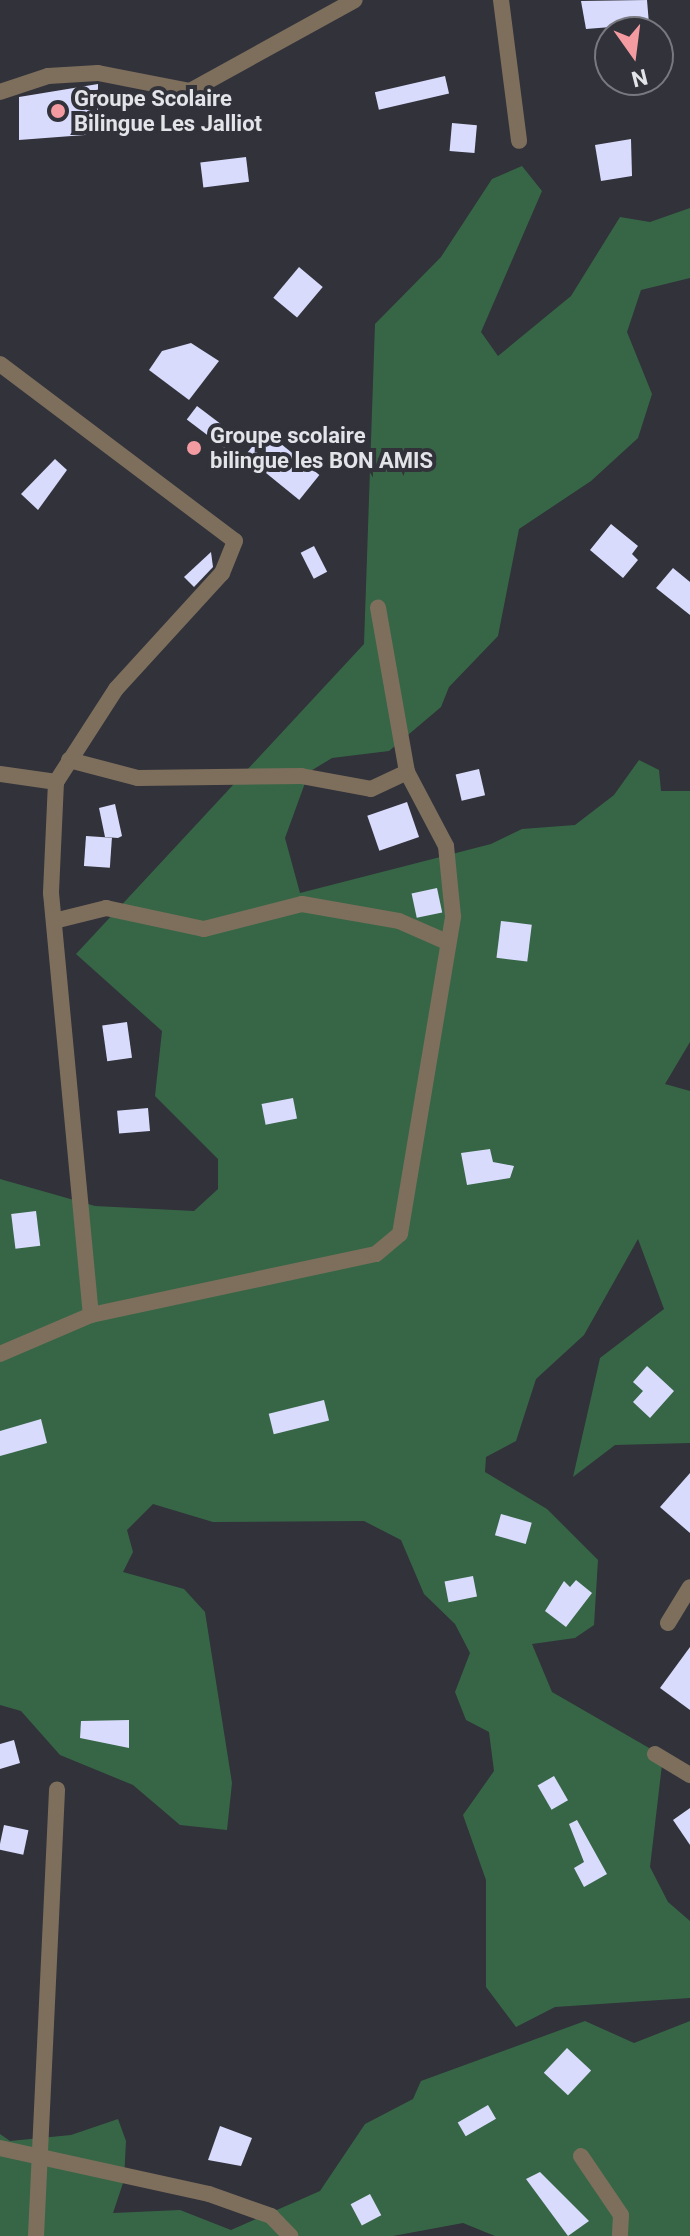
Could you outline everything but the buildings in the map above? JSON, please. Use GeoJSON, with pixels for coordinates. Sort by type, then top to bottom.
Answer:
{"type":"FeatureCollection","features":[{"type":"Feature","properties":{"kind":"street"},"geometry":{"type":"LineString","coordinates":[[0,92],[48,76],[98,73],[190,91],[355,0]]}},
{"type":"Feature","properties":{"kind":"street"},"geometry":{"type":"LineString","coordinates":[[501,0],[519,141]]}},
{"type":"Feature","properties":{"kind":"street"},"geometry":{"type":"LineString","coordinates":[[0,364],[235,541],[222,573],[116,689],[56,782],[54,921],[91,1315]]}},
{"type":"Feature","properties":{"kind":"street"},"geometry":{"type":"LineString","coordinates":[[0,1354],[91,1315],[376,1254],[400,1234],[453,916],[446,846],[407,772],[378,608]]}},
{"type":"Feature","properties":{"kind":"street"},"geometry":{"type":"LineString","coordinates":[[69,760],[138,778],[301,776],[371,789],[407,772]]}},
{"type":"Feature","properties":{"kind":"street"},"geometry":{"type":"LineString","coordinates":[[0,774],[56,782]]}},
{"type":"Feature","properties":{"kind":"street"},"geometry":{"type":"LineString","coordinates":[[54,921],[106,908],[204,929],[302,904],[399,921],[447,942]]}},
{"type":"Feature","properties":{"kind":"street"},"geometry":{"type":"LineString","coordinates":[[668,1623],[690,1587]]}},
{"type":"Feature","properties":{"kind":"street"},"geometry":{"type":"LineString","coordinates":[[655,1754],[690,1775]]}},
{"type":"Feature","properties":{"kind":"street"},"geometry":{"type":"LineString","coordinates":[[36,2236],[35,2160],[57,1789]]}},
{"type":"Feature","properties":{"kind":"street"},"geometry":{"type":"LineString","coordinates":[[0,2148],[35,2160],[209,2194],[271,2216],[290,2236]]}},
{"type":"Feature","properties":{"kind":"street"},"geometry":{"type":"LineString","coordinates":[[581,2156],[621,2215],[620,2236]]}},
{"type":"Feature","properties":{"kind":"green space"},"geometry":{"type":"Polygon","coordinates":[[[522,166],[542,191],[481,332],[498,356],[571,296],[620,217],[650,222],[690,208],[690,278],[641,290],[627,332],[652,394],[638,438],[591,481],[519,529],[498,636],[449,687],[441,707],[389,751],[332,758],[309,772],[285,838],[300,893],[491,844],[522,829],[575,825],[614,795],[639,760],[659,770],[661,791],[690,791],[690,1042],[665,1084],[690,1091],[690,1443],[615,1445],[573,1477],[600,1358],[664,1309],[638,1239],[584,1335],[536,1379],[516,1441],[486,1457],[485,1472],[547,1509],[598,1560],[594,1625],[575,1638],[532,1644],[552,1692],[663,1756],[650,1867],[668,1902],[690,1921],[690,1998],[555,2007],[516,2027],[486,1987],[486,1880],[463,1815],[494,1771],[489,1732],[466,1720],[455,1692],[470,1653],[455,1624],[424,1594],[401,1540],[364,1521],[213,1522],[153,1504],[127,1530],[133,1552],[123,1572],[184,1589],[205,1612],[232,1783],[227,1830],[180,1825],[133,1785],[60,1755],[21,1711],[0,1705],[0,1179],[95,1206],[194,1211],[218,1189],[218,1159],[155,1096],[162,1031],[76,954],[364,644],[375,324],[441,257],[492,179],[522,166]]]}},
{"type":"Feature","properties":{"kind":"green space"},"geometry":{"type":"Polygon","coordinates":[[[585,2021],[634,2043],[690,2021],[690,2236],[495,2236],[463,2223],[393,2236],[0,2236],[0,2134],[10,2141],[71,2135],[118,2119],[126,2141],[124,2180],[113,2213],[180,2210],[231,2230],[320,2191],[365,2124],[413,2099],[421,2081],[585,2021]]]}},
{"type":"Feature","properties":{"kind":"place","name":"Groupe Scolaire Bilingue Les Jalliot"},"geometry":{"type":"Point","coordinates":[58,111]}},
{"type":"Feature","properties":{"kind":"place","name":"Groupe scolaire bilingue les BON AMIS"},"geometry":{"type":"Point","coordinates":[194,448]}}]}
